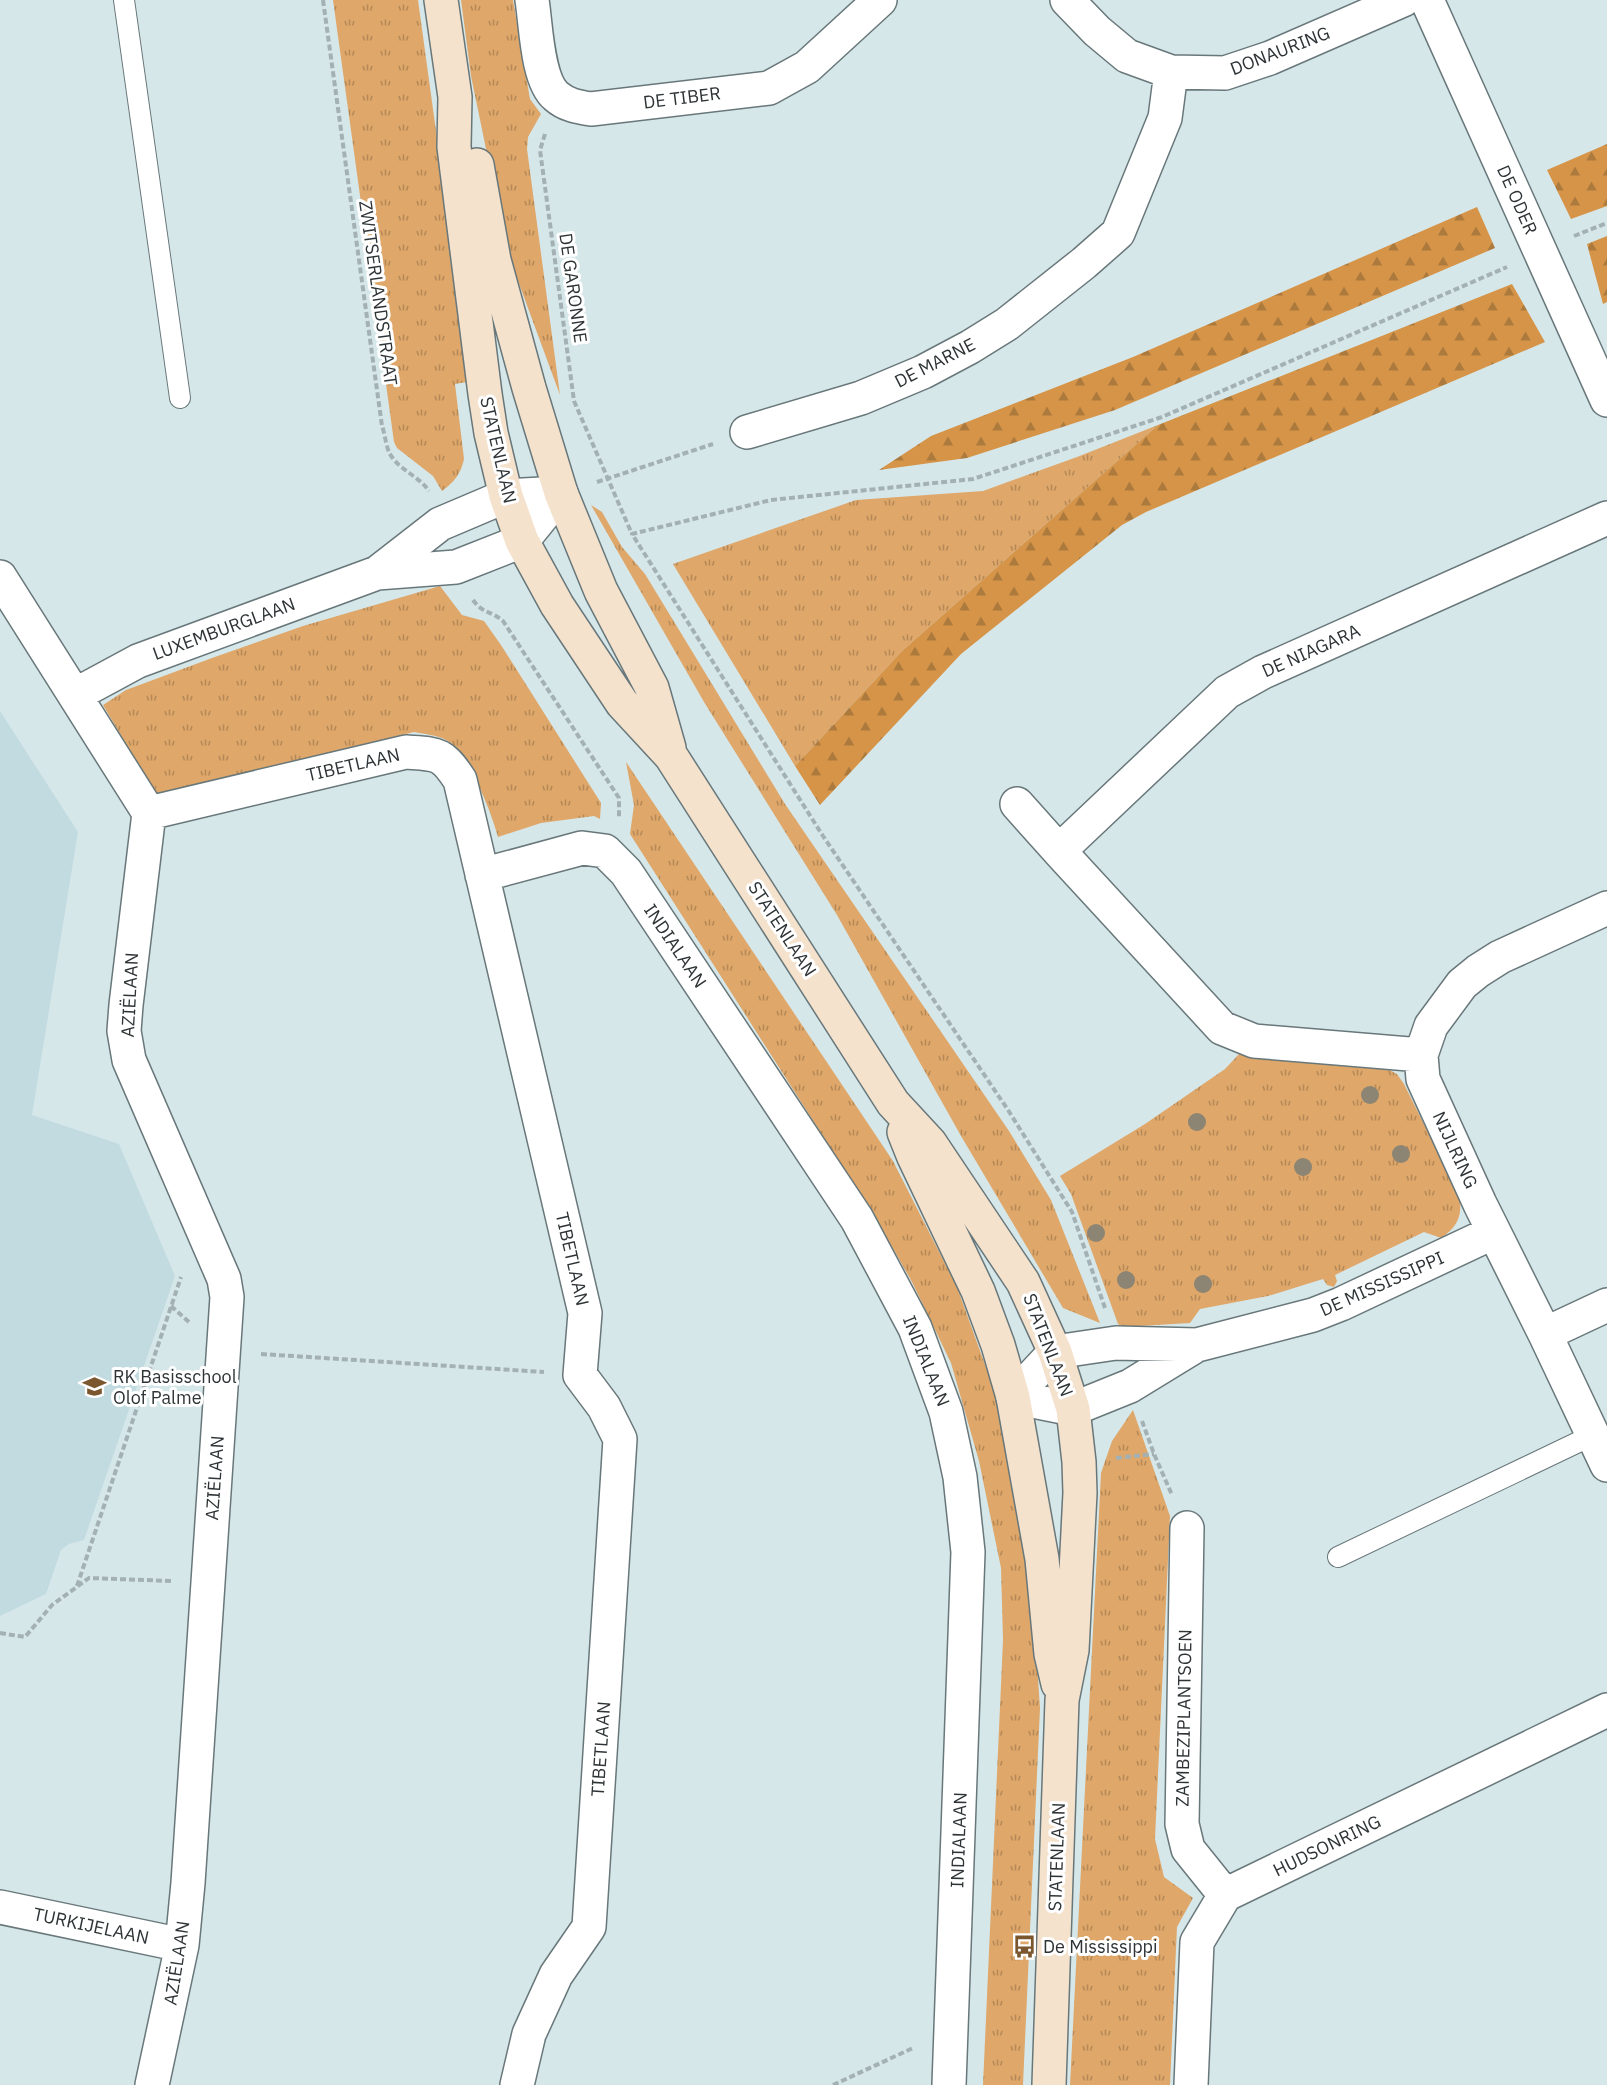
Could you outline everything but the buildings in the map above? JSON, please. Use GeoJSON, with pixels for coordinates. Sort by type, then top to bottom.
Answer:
{"type":"FeatureCollection","features":[{"type":"Feature","properties":{"kind":"main road","name":"STATENLAAN"},"geometry":{"type":"LineString","coordinates":[[441,0],[455,97],[454,147],[491,433],[507,496],[522,541],[557,605],[622,703],[671,756],[893,1103],[930,1143],[1023,1282],[1055,1352],[1073,1409],[1080,1493],[1072,1650],[1062,1700],[1049,2085]]}},
{"type":"Feature","properties":{"kind":"main road","name":"STATENLAAN"},"geometry":{"type":"LineString","coordinates":[[455,97],[473,142],[494,260],[561,493],[601,591],[652,688],[671,756]]}},
{"type":"Feature","properties":{"kind":"main road","name":"STATENLAAN"},"geometry":{"type":"LineString","coordinates":[[893,1103],[914,1157],[978,1291],[998,1345],[1013,1396],[1042,1559],[1051,1654],[1062,1700]]}},
{"type":"Feature","properties":{"kind":"street"},"geometry":{"type":"LineString","coordinates":[[532,0],[543,77],[555,96]]}},
{"type":"Feature","properties":{"kind":"street","name":"DE TIBER"},"geometry":{"type":"LineString","coordinates":[[555,96],[572,106],[591,109],[769,88],[807,67],[880,0]]}},
{"type":"Feature","properties":{"kind":"street","name":"DONAURING"},"geometry":{"type":"LineString","coordinates":[[1067,0],[1097,31],[1126,56],[1171,72],[1225,73],[1270,58],[1403,0]]}},
{"type":"Feature","properties":{"kind":"street","name":"DE ODER"},"geometry":{"type":"LineString","coordinates":[[1427,0],[1607,400]]}},
{"type":"Feature","properties":{"kind":"street","name":"DE MARNE"},"geometry":{"type":"LineString","coordinates":[[747,432],[861,398],[923,372],[1007,324],[1084,263],[1118,232],[1165,118],[1171,72]]}},
{"type":"Feature","properties":{"kind":"street","name":"LUXEMBURGLAAN"},"geometry":{"type":"LineString","coordinates":[[377,573],[440,524],[507,496],[561,493]]}},
{"type":"Feature","properties":{"kind":"street","name":"LUXEMBURGLAAN"},"geometry":{"type":"LineString","coordinates":[[75,695],[138,661],[377,573],[456,567],[522,541],[561,493]]}},
{"type":"Feature","properties":{"kind":"street","name":"DE NIAGARA"},"geometry":{"type":"LineString","coordinates":[[1059,850],[1227,692],[1263,672],[1607,518]]}},
{"type":"Feature","properties":{"kind":"street"},"geometry":{"type":"LineString","coordinates":[[0,577],[149,813]]}},
{"type":"Feature","properties":{"kind":"street","name":"TIBETLAAN"},"geometry":{"type":"LineString","coordinates":[[149,813],[406,752],[431,753],[447,760],[460,780],[585,1313],[580,1375],[604,1407],[620,1439],[589,1928],[556,1975],[529,2034],[517,2085]]}},
{"type":"Feature","properties":{"kind":"street"},"geometry":{"type":"LineString","coordinates":[[1017,804],[1222,1028],[1254,1041],[1421,1055]]}},
{"type":"Feature","properties":{"kind":"street","name":"AZIËLAAN"},"geometry":{"type":"LineString","coordinates":[[149,813],[142,857],[124,1031],[129,1060],[224,1279],[227,1297],[188,1883],[182,1945],[152,2085]]}},
{"type":"Feature","properties":{"kind":"street"},"geometry":{"type":"LineString","coordinates":[[482,875],[582,848],[605,851]]}},
{"type":"Feature","properties":{"kind":"street","name":"INDIALAAN"},"geometry":{"type":"LineString","coordinates":[[605,851],[626,872],[857,1220],[915,1328],[946,1412],[960,1477],[968,1552],[949,2085]]}},
{"type":"Feature","properties":{"kind":"street","name":"NIJLRING"},"geometry":{"type":"LineString","coordinates":[[1607,909],[1500,957],[1478,971],[1462,984],[1431,1026],[1421,1055],[1423,1079],[1607,1465]]}},
{"type":"Feature","properties":{"kind":"street","name":"DE MISSISSIPPI"},"geometry":{"type":"LineString","coordinates":[[1055,1352],[1116,1343],[1197,1345],[1313,1315],[1494,1232]]}},
{"type":"Feature","properties":{"kind":"street"},"geometry":{"type":"LineString","coordinates":[[1545,1334],[1607,1305]]}},
{"type":"Feature","properties":{"kind":"street","name":"DE MISSISSIPPI"},"geometry":{"type":"LineString","coordinates":[[1073,1409],[1130,1386],[1197,1345]]}},
{"type":"Feature","properties":{"kind":"street"},"geometry":{"type":"LineString","coordinates":[[1013,1396],[1055,1352]]}},
{"type":"Feature","properties":{"kind":"street"},"geometry":{"type":"LineString","coordinates":[[1013,1396],[1073,1409]]}},
{"type":"Feature","properties":{"kind":"street","name":"ZAMBEZIPLANTSOEN"},"geometry":{"type":"LineString","coordinates":[[1187,1528],[1182,1824],[1188,1849],[1226,1895]]}},
{"type":"Feature","properties":{"kind":"street","name":"HUDSONRING"},"geometry":{"type":"LineString","coordinates":[[1226,1895],[1607,1710]]}},
{"type":"Feature","properties":{"kind":"street"},"geometry":{"type":"LineString","coordinates":[[1191,2085],[1197,1942],[1226,1895]]}},
{"type":"Feature","properties":{"kind":"street","name":"TURKIJELAAN"},"geometry":{"type":"LineString","coordinates":[[0,1907],[182,1945]]}},
{"type":"Feature","properties":{"kind":"lane"},"geometry":{"type":"LineString","coordinates":[[124,0],[180,398]]}},
{"type":"Feature","properties":{"kind":"lane"},"geometry":{"type":"LineString","coordinates":[[1338,1557],[1593,1435]]}},
{"type":"Feature","properties":{"kind":"path","name":"ZWITSERLANDSTRAAT"},"geometry":{"type":"LineString","coordinates":[[323,0],[382,426],[390,454],[428,489],[440,524]]}},
{"type":"Feature","properties":{"kind":"path","name":"DE GARONNE"},"geometry":{"type":"LineString","coordinates":[[555,96],[540,150],[574,401],[632,534],[824,836],[1008,1110],[1072,1212],[1116,1343]]}},
{"type":"Feature","properties":{"kind":"path"},"geometry":{"type":"LineString","coordinates":[[632,534],[771,500],[973,479],[1162,417],[1557,243],[1607,224]]}},
{"type":"Feature","properties":{"kind":"path"},"geometry":{"type":"LineString","coordinates":[[561,493],[747,432]]}},
{"type":"Feature","properties":{"kind":"path"},"geometry":{"type":"LineString","coordinates":[[456,567],[472,600],[480,610],[495,614],[503,621],[619,798],[619,818],[605,851]]}},
{"type":"Feature","properties":{"kind":"path"},"geometry":{"type":"LineString","coordinates":[[77,1586],[183,1272],[216,1260]]}},
{"type":"Feature","properties":{"kind":"path"},"geometry":{"type":"LineString","coordinates":[[171,1306],[223,1351],[580,1375]]}},
{"type":"Feature","properties":{"kind":"path"},"geometry":{"type":"LineString","coordinates":[[1130,1386],[1154,1454],[1187,1528]]}},
{"type":"Feature","properties":{"kind":"path"},"geometry":{"type":"LineString","coordinates":[[0,1633],[26,1637],[52,1605],[89,1578],[208,1583]]}},
{"type":"Feature","properties":{"kind":"path"},"geometry":{"type":"LineString","coordinates":[[833,2085],[951,2030]]}},
{"type":"Feature","properties":{"kind":"shaded area"},"geometry":{"type":"Polygon","coordinates":[[[0,711],[78,832],[32,1115],[119,1144],[175,1276],[84,1540],[69,1544],[61,1550],[46,1594],[0,1616],[0,711]]]}},
{"type":"Feature","properties":{"kind":"green space"},"geometry":{"type":"Polygon","coordinates":[[[333,0],[418,0],[462,320],[458,321],[467,382],[455,384],[464,459],[456,477],[442,491],[433,476],[397,448],[394,442],[333,0]]]}},
{"type":"Feature","properties":{"kind":"green space"},"geometry":{"type":"Polygon","coordinates":[[[461,0],[513,0],[530,99],[541,114],[528,137],[527,149],[560,395],[507,251],[471,76],[461,0]]]}},
{"type":"Feature","properties":{"kind":"green space"},"geometry":{"type":"Polygon","coordinates":[[[1607,144],[1607,206],[1571,219],[1547,170],[1607,144]]]}},
{"type":"Feature","properties":{"kind":"green space"},"geometry":{"type":"Polygon","coordinates":[[[1477,207],[1495,248],[1115,410],[967,458],[879,470],[931,436],[1133,357],[1477,207]]]}},
{"type":"Feature","properties":{"kind":"green space"},"geometry":{"type":"Polygon","coordinates":[[[1607,236],[1607,302],[1603,304],[1587,244],[1607,236]]]}},
{"type":"Feature","properties":{"kind":"green space"},"geometry":{"type":"Polygon","coordinates":[[[1512,284],[1545,342],[1146,512],[1122,525],[961,654],[820,805],[795,766],[902,651],[1158,425],[1512,284]]]}},
{"type":"Feature","properties":{"kind":"green space"},"geometry":{"type":"Polygon","coordinates":[[[1158,425],[902,651],[795,766],[673,564],[856,500],[983,491],[1158,425]]]}},
{"type":"Feature","properties":{"kind":"green space"},"geometry":{"type":"Polygon","coordinates":[[[591,505],[602,512],[622,547],[645,574],[785,804],[1009,1131],[1051,1200],[1100,1323],[1063,1308],[961,1136],[837,915],[704,702],[591,505]]]}},
{"type":"Feature","properties":{"kind":"green space"},"geometry":{"type":"Polygon","coordinates":[[[440,586],[462,615],[484,621],[501,645],[601,803],[600,819],[594,816],[541,823],[498,837],[478,783],[454,746],[435,736],[414,732],[156,795],[103,705],[126,690],[212,658],[303,626],[440,586]]]}},
{"type":"Feature","properties":{"kind":"green space"},"geometry":{"type":"Polygon","coordinates":[[[626,762],[893,1161],[957,1287],[1005,1420],[1029,1547],[1040,1708],[1023,2085],[983,2085],[1003,1640],[1001,1568],[979,1461],[951,1363],[912,1282],[879,1224],[630,834],[634,805],[626,762]]]}},
{"type":"Feature","properties":{"kind":"green space"},"geometry":{"type":"Polygon","coordinates":[[[1241,1052],[1384,1067],[1397,1074],[1459,1195],[1458,1220],[1452,1229],[1441,1238],[1424,1232],[1335,1275],[1337,1281],[1334,1287],[1327,1285],[1323,1279],[1268,1296],[1200,1309],[1190,1323],[1123,1327],[1118,1324],[1071,1194],[1060,1176],[1145,1124],[1225,1069],[1241,1052]]]}},
{"type":"Feature","properties":{"kind":"green space"},"geometry":{"type":"Polygon","coordinates":[[[1133,1410],[1170,1516],[1155,1839],[1164,1877],[1193,1898],[1177,1927],[1170,2085],[1070,2085],[1101,1473],[1112,1441],[1133,1410]]]}},
{"type":"Feature","properties":{"kind":"place","name":"RK Basisschool Olof Palme"},"geometry":{"type":"Point","coordinates":[95,1387]}},
{"type":"Feature","properties":{"kind":"place","name":"De Mississippi"},"geometry":{"type":"Point","coordinates":[1025,1947]}}]}
